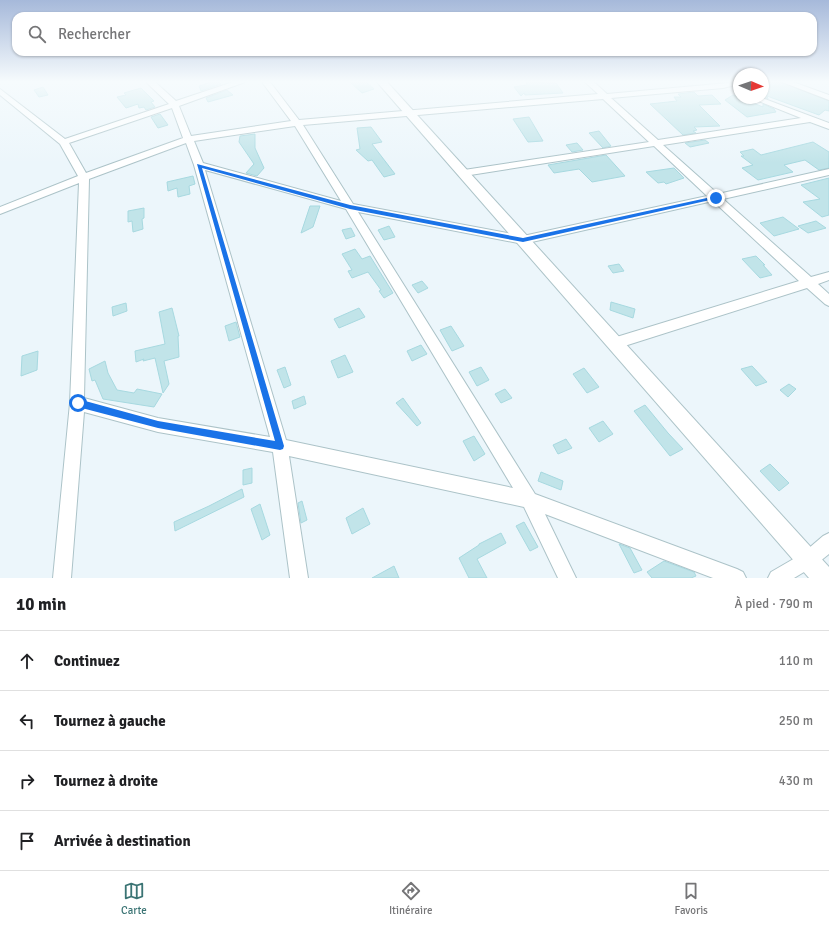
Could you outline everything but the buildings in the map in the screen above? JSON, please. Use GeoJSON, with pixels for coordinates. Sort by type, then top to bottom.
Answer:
{"type":"FeatureCollection","features":[{"type":"Feature","properties":{"kind":"street"},"geometry":{"type":"LineString","coordinates":[[23,109],[64,142],[84,177],[78,403],[62,578]]}},
{"type":"Feature","properties":{"kind":"street"},"geometry":{"type":"LineString","coordinates":[[64,142],[160,109]]}},
{"type":"Feature","properties":{"kind":"street"},"geometry":{"type":"LineString","coordinates":[[176,109],[199,165],[280,446],[299,578]]}},
{"type":"Feature","properties":{"kind":"street"},"geometry":{"type":"LineString","coordinates":[[286,109],[297,123],[350,207],[529,500],[567,578]]}},
{"type":"Feature","properties":{"kind":"street"},"geometry":{"type":"LineString","coordinates":[[406,109],[824,578]]}},
{"type":"Feature","properties":{"kind":"street"},"geometry":{"type":"LineString","coordinates":[[0,211],[84,177],[188,139],[297,123],[468,109]]}},
{"type":"Feature","properties":{"kind":"street"},"geometry":{"type":"LineString","coordinates":[[618,109],[829,301]]}},
{"type":"Feature","properties":{"kind":"street"},"geometry":{"type":"LineString","coordinates":[[785,109],[829,126]]}},
{"type":"Feature","properties":{"kind":"street"},"geometry":{"type":"LineString","coordinates":[[464,173],[812,119]]}},
{"type":"Feature","properties":{"kind":"street"},"geometry":{"type":"LineString","coordinates":[[199,165],[350,207],[523,240],[829,172]]}},
{"type":"Feature","properties":{"kind":"street"},"geometry":{"type":"LineString","coordinates":[[615,343],[829,276]]}},
{"type":"Feature","properties":{"kind":"street"},"geometry":{"type":"LineString","coordinates":[[78,403],[158,424],[280,446],[529,500],[737,578]]}},
{"type":"Feature","properties":{"kind":"street"},"geometry":{"type":"LineString","coordinates":[[777,578],[808,560],[829,542]]}},
{"type":"Feature","properties":{"kind":"route"},"geometry":{"type":"LineString","coordinates":[[78,403],[158,424],[280,446],[199,165],[350,207],[523,240],[716,198]]}}]}
